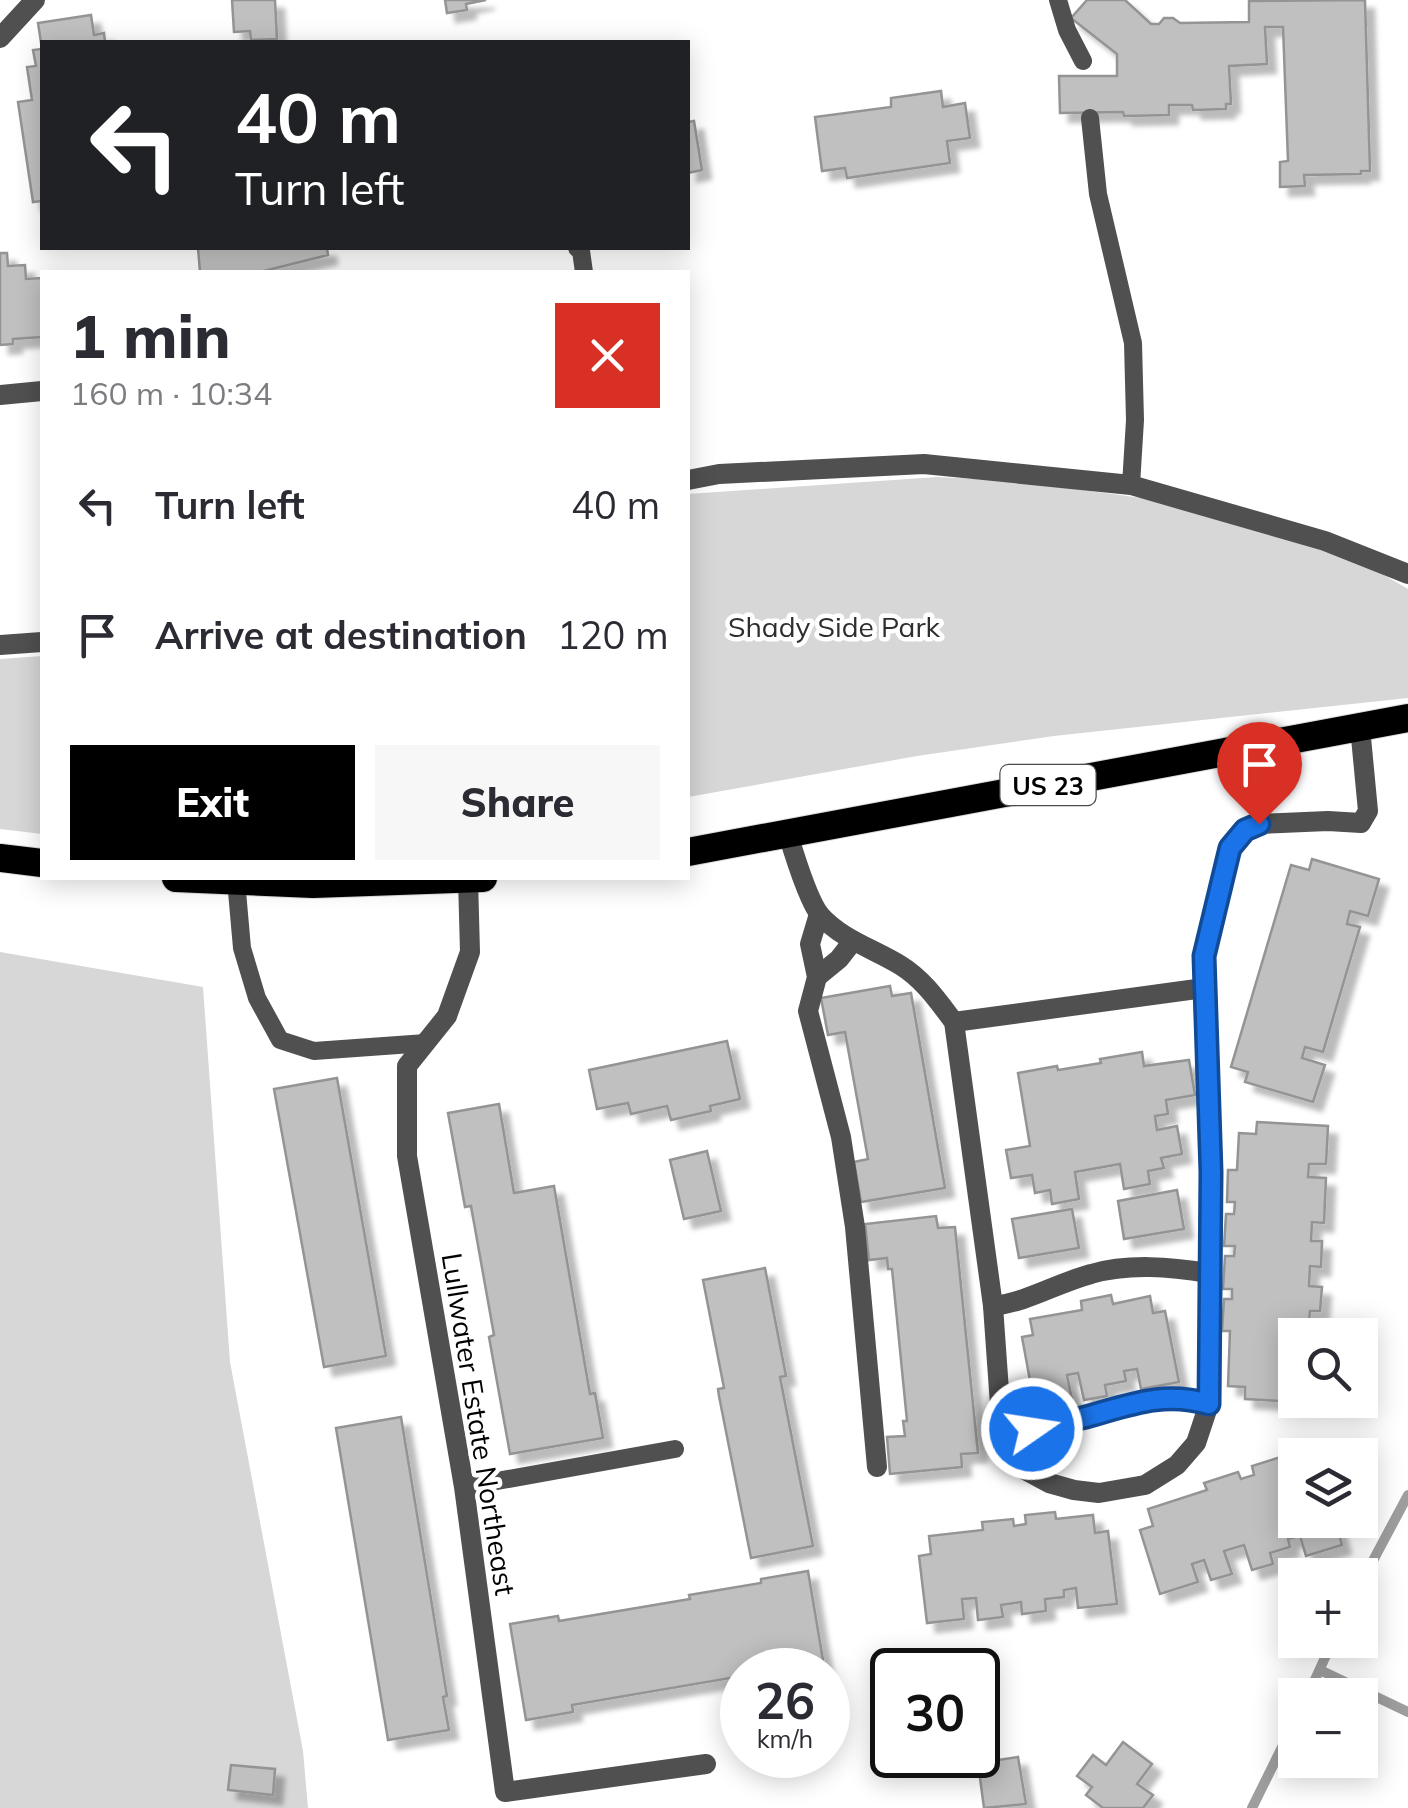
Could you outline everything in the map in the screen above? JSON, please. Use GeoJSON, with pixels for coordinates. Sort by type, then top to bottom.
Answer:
{"type":"FeatureCollection","features":[{"type":"Feature","properties":{"kind":"highway","name":"US 23"},"geometry":{"type":"LineString","coordinates":[[690,852],[1408,718]]}},
{"type":"Feature","properties":{"kind":"highway"},"geometry":{"type":"LineString","coordinates":[[0,858],[40,863]]}},
{"type":"Feature","properties":{"kind":"highway"},"geometry":{"type":"LineString","coordinates":[[236,880],[313,884],[422,880]]}},
{"type":"Feature","properties":{"kind":"street"},"geometry":{"type":"LineString","coordinates":[[0,38],[36,0]]}},
{"type":"Feature","properties":{"kind":"street"},"geometry":{"type":"LineString","coordinates":[[0,395],[40,391]]}},
{"type":"Feature","properties":{"kind":"street"},"geometry":{"type":"LineString","coordinates":[[690,480],[719,474],[924,464],[1131,486],[1325,541],[1408,574]]}},
{"type":"Feature","properties":{"kind":"street"},"geometry":{"type":"LineString","coordinates":[[0,645],[40,642]]}},
{"type":"Feature","properties":{"kind":"street"},"geometry":{"type":"LineString","coordinates":[[788,834],[819,914],[852,941],[902,966],[926,986],[954,1022],[993,1306],[1008,1452],[1023,1469],[1048,1483],[1100,1493],[1124,1491],[1145,1485],[1176,1465],[1196,1443],[1209,1404],[1211,1172],[1204,956],[1230,848],[1245,830],[1259,824],[1361,824],[1368,812],[1360,727]]}},
{"type":"Feature","properties":{"kind":"street","name":"Lullwater Estate Northeast"},"geometry":{"type":"LineString","coordinates":[[476,880],[470,952],[447,1016],[407,1066],[406,1156],[464,1487],[504,1792],[706,1764]]}},
{"type":"Feature","properties":{"kind":"street"},"geometry":{"type":"LineString","coordinates":[[819,914],[810,944],[817,977],[808,1011],[842,1136],[855,1227],[877,1466]]}},
{"type":"Feature","properties":{"kind":"street"},"geometry":{"type":"LineString","coordinates":[[817,977],[839,959],[852,941]]}},
{"type":"Feature","properties":{"kind":"street"},"geometry":{"type":"LineString","coordinates":[[954,1022],[1204,988]]}},
{"type":"Feature","properties":{"kind":"street"},"geometry":{"type":"LineString","coordinates":[[993,1306],[1014,1304],[1064,1282],[1108,1270],[1156,1268],[1210,1273]]}},
{"type":"Feature","properties":{"kind":"street"},"geometry":{"type":"LineString","coordinates":[[1005,1436],[1138,1401],[1180,1398],[1209,1404]]}},
{"type":"Feature","properties":{"kind":"lane"},"geometry":{"type":"LineString","coordinates":[[1058,0],[1083,62]]}},
{"type":"Feature","properties":{"kind":"lane"},"geometry":{"type":"LineString","coordinates":[[1090,118],[1098,194],[1133,342],[1135,420],[1131,486]]}},
{"type":"Feature","properties":{"kind":"lane"},"geometry":{"type":"LineString","coordinates":[[236,880],[242,948],[257,998],[280,1040],[314,1051],[426,1042]]}},
{"type":"Feature","properties":{"kind":"lane"},"geometry":{"type":"LineString","coordinates":[[464,1487],[675,1449]]}},
{"type":"Feature","properties":{"kind":"green space","name":"Shady Side Park"},"geometry":{"type":"Polygon","coordinates":[[[937,477],[1016,481],[1142,498],[1339,549],[1408,589],[1408,698],[1054,736],[690,797],[690,494],[937,477]]]}},
{"type":"Feature","properties":{"kind":"green space"},"geometry":{"type":"Polygon","coordinates":[[[40,656],[40,834],[0,829],[0,659],[40,656]]]}},
{"type":"Feature","properties":{"kind":"green space"},"geometry":{"type":"Polygon","coordinates":[[[0,952],[203,987],[230,1362],[303,1751],[308,1808],[0,1808],[0,952]]]}},
{"type":"Feature","properties":{"kind":"building"},"geometry":{"type":"Polygon","coordinates":[[[232,0],[275,0],[277,39],[251,40],[250,31],[234,32],[232,0]]]}},
{"type":"Feature","properties":{"kind":"building"},"geometry":{"type":"Polygon","coordinates":[[[445,0],[486,0],[466,4],[467,10],[447,13],[445,0]]]}},
{"type":"Feature","properties":{"kind":"building"},"geometry":{"type":"Polygon","coordinates":[[[1087,0],[1125,0],[1151,24],[1159,24],[1164,18],[1180,23],[1249,22],[1249,1],[1365,0],[1370,171],[1304,175],[1305,186],[1280,187],[1280,162],[1288,161],[1283,27],[1265,27],[1267,64],[1229,66],[1231,104],[1226,104],[1226,109],[1193,110],[1192,105],[1169,105],[1169,115],[1060,113],[1059,76],[1117,76],[1117,54],[1071,18],[1087,0]]]}},
{"type":"Feature","properties":{"kind":"building"},"geometry":{"type":"Polygon","coordinates":[[[91,15],[94,35],[104,33],[105,40],[41,40],[38,23],[91,15]]]}},
{"type":"Feature","properties":{"kind":"building"},"geometry":{"type":"Polygon","coordinates":[[[40,49],[40,201],[33,202],[18,102],[32,100],[27,67],[36,66],[33,50],[40,49]]]}},
{"type":"Feature","properties":{"kind":"building"},"geometry":{"type":"Polygon","coordinates":[[[941,91],[943,107],[965,103],[970,138],[947,141],[950,163],[847,178],[845,168],[822,171],[815,117],[891,107],[891,98],[941,91]]]}},
{"type":"Feature","properties":{"kind":"building"},"geometry":{"type":"Polygon","coordinates":[[[694,121],[702,170],[690,173],[690,122],[694,121]]]}},
{"type":"Feature","properties":{"kind":"building"},"geometry":{"type":"Polygon","coordinates":[[[198,250],[327,250],[328,255],[268,270],[200,270],[198,250]]]}},
{"type":"Feature","properties":{"kind":"building"},"geometry":{"type":"Polygon","coordinates":[[[0,253],[7,253],[8,266],[25,265],[26,279],[40,278],[40,337],[13,339],[13,344],[0,345],[0,253]]]}},
{"type":"Feature","properties":{"kind":"building"},"geometry":{"type":"Polygon","coordinates":[[[1312,859],[1379,879],[1368,916],[1350,911],[1347,924],[1360,927],[1323,1052],[1305,1047],[1302,1058],[1325,1065],[1313,1102],[1245,1082],[1248,1072],[1231,1067],[1291,865],[1309,870],[1312,859]]]}},
{"type":"Feature","properties":{"kind":"building"},"geometry":{"type":"Polygon","coordinates":[[[890,986],[892,996],[911,993],[945,1188],[861,1202],[854,1162],[868,1159],[845,1032],[828,1035],[821,998],[890,986]]]}},
{"type":"Feature","properties":{"kind":"building"},"geometry":{"type":"Polygon","coordinates":[[[727,1041],[740,1099],[710,1106],[711,1111],[671,1120],[667,1106],[631,1114],[628,1103],[597,1109],[589,1070],[727,1041]]]}},
{"type":"Feature","properties":{"kind":"building"},"geometry":{"type":"Polygon","coordinates":[[[1142,1052],[1144,1066],[1189,1060],[1195,1095],[1166,1100],[1168,1114],[1155,1116],[1157,1130],[1177,1126],[1182,1154],[1161,1158],[1164,1168],[1148,1171],[1150,1184],[1124,1189],[1120,1164],[1075,1172],[1079,1199],[1052,1204],[1050,1190],[1035,1193],[1032,1175],[1011,1178],[1006,1150],[1030,1146],[1018,1073],[1101,1063],[1100,1059],[1142,1052]]]}},
{"type":"Feature","properties":{"kind":"building"},"geometry":{"type":"Polygon","coordinates":[[[337,1078],[386,1356],[324,1367],[274,1089],[337,1078]]]}},
{"type":"Feature","properties":{"kind":"building"},"geometry":{"type":"Polygon","coordinates":[[[499,1104],[514,1193],[554,1186],[590,1394],[595,1393],[603,1438],[510,1454],[471,1206],[465,1207],[448,1113],[499,1104]]]}},
{"type":"Feature","properties":{"kind":"building"},"geometry":{"type":"Polygon","coordinates":[[[1257,1122],[1328,1126],[1326,1164],[1309,1164],[1308,1177],[1326,1178],[1324,1223],[1312,1222],[1311,1241],[1322,1241],[1321,1267],[1310,1266],[1309,1286],[1322,1287],[1320,1311],[1310,1311],[1309,1318],[1278,1318],[1278,1401],[1245,1399],[1245,1387],[1228,1386],[1230,1331],[1222,1331],[1224,1299],[1232,1299],[1232,1289],[1223,1289],[1225,1256],[1234,1256],[1235,1246],[1224,1246],[1226,1214],[1234,1214],[1235,1202],[1227,1202],[1228,1170],[1237,1170],[1239,1133],[1256,1134],[1257,1122]]]}},
{"type":"Feature","properties":{"kind":"building"},"geometry":{"type":"Polygon","coordinates":[[[707,1151],[721,1211],[684,1219],[670,1160],[707,1151]]]}},
{"type":"Feature","properties":{"kind":"building"},"geometry":{"type":"Polygon","coordinates":[[[1177,1190],[1184,1229],[1124,1239],[1118,1201],[1177,1190]]]}},
{"type":"Feature","properties":{"kind":"building"},"geometry":{"type":"Polygon","coordinates":[[[1072,1209],[1079,1248],[1019,1258],[1012,1219],[1072,1209]]]}},
{"type":"Feature","properties":{"kind":"building"},"geometry":{"type":"Polygon","coordinates":[[[936,1216],[938,1228],[955,1227],[978,1453],[961,1454],[962,1467],[890,1474],[887,1437],[905,1436],[903,1421],[907,1421],[892,1269],[888,1269],[887,1258],[869,1260],[865,1224],[936,1216]]]}},
{"type":"Feature","properties":{"kind":"building"},"geometry":{"type":"Polygon","coordinates":[[[765,1268],[786,1376],[780,1377],[813,1546],[751,1558],[719,1396],[718,1389],[724,1388],[703,1280],[765,1268]]]}},
{"type":"Feature","properties":{"kind":"building"},"geometry":{"type":"Polygon","coordinates":[[[1111,1295],[1113,1304],[1150,1296],[1153,1313],[1165,1311],[1179,1382],[1141,1389],[1137,1369],[1124,1371],[1126,1381],[1105,1385],[1107,1396],[1084,1400],[1078,1373],[1067,1375],[1072,1400],[1035,1408],[1022,1337],[1033,1335],[1030,1319],[1082,1310],[1081,1301],[1111,1295]]]}},
{"type":"Feature","properties":{"kind":"building"},"geometry":{"type":"Polygon","coordinates":[[[401,1417],[447,1696],[443,1697],[449,1730],[388,1740],[336,1428],[401,1417]]]}},
{"type":"Feature","properties":{"kind":"building"},"geometry":{"type":"Polygon","coordinates":[[[1278,1458],[1278,1538],[1292,1538],[1288,1539],[1290,1547],[1270,1553],[1273,1564],[1252,1570],[1244,1545],[1224,1551],[1232,1574],[1211,1580],[1204,1560],[1192,1564],[1198,1582],[1160,1594],[1140,1530],[1153,1526],[1148,1509],[1207,1490],[1204,1483],[1238,1472],[1241,1479],[1254,1475],[1252,1466],[1278,1458]]]}},
{"type":"Feature","properties":{"kind":"building"},"geometry":{"type":"Polygon","coordinates":[[[1055,1512],[1056,1519],[1093,1515],[1095,1533],[1108,1531],[1117,1604],[1078,1608],[1076,1588],[1064,1590],[1064,1597],[1045,1599],[1046,1611],[1022,1614],[1021,1602],[1001,1605],[1003,1617],[978,1620],[976,1598],[962,1599],[964,1619],[927,1623],[919,1556],[931,1554],[929,1536],[983,1530],[982,1522],[1013,1519],[1014,1526],[1026,1524],[1025,1515],[1055,1512]]]}},
{"type":"Feature","properties":{"kind":"building"},"geometry":{"type":"Polygon","coordinates":[[[1301,1538],[1340,1538],[1342,1545],[1306,1556],[1301,1538]]]}},
{"type":"Feature","properties":{"kind":"building"},"geometry":{"type":"Polygon","coordinates":[[[808,1571],[821,1648],[720,1648],[720,1680],[572,1705],[573,1712],[526,1720],[510,1624],[558,1616],[559,1621],[690,1599],[689,1595],[761,1583],[761,1579],[808,1571]]]}},
{"type":"Feature","properties":{"kind":"building"},"geometry":{"type":"Polygon","coordinates":[[[1123,1742],[1152,1764],[1137,1784],[1153,1795],[1143,1808],[1103,1808],[1086,1795],[1092,1787],[1077,1776],[1093,1755],[1106,1765],[1123,1742]]]}},
{"type":"Feature","properties":{"kind":"building"},"geometry":{"type":"Polygon","coordinates":[[[1018,1757],[1026,1804],[984,1808],[980,1778],[1000,1778],[1000,1760],[1018,1757]]]}},
{"type":"Feature","properties":{"kind":"building"},"geometry":{"type":"Polygon","coordinates":[[[231,1765],[275,1769],[273,1795],[228,1790],[231,1765]]]}},
{"type":"Feature","properties":{"kind":"waterway"},"geometry":{"type":"LineString","coordinates":[[1374,1558],[1408,1495]]}},
{"type":"Feature","properties":{"kind":"waterway"},"geometry":{"type":"LineString","coordinates":[[1316,1678],[1325,1658]]}},
{"type":"Feature","properties":{"kind":"waterway"},"geometry":{"type":"LineString","coordinates":[[1320,1670],[1408,1712]]}},
{"type":"Feature","properties":{"kind":"waterway"},"geometry":{"type":"LineString","coordinates":[[1252,1808],[1278,1755]]}},
{"type":"Feature","properties":{"kind":"route"},"geometry":{"type":"LineString","coordinates":[[1032,1429],[1138,1401],[1180,1398],[1209,1404],[1211,1172],[1204,956],[1230,848],[1245,830],[1259,824]]}}]}
